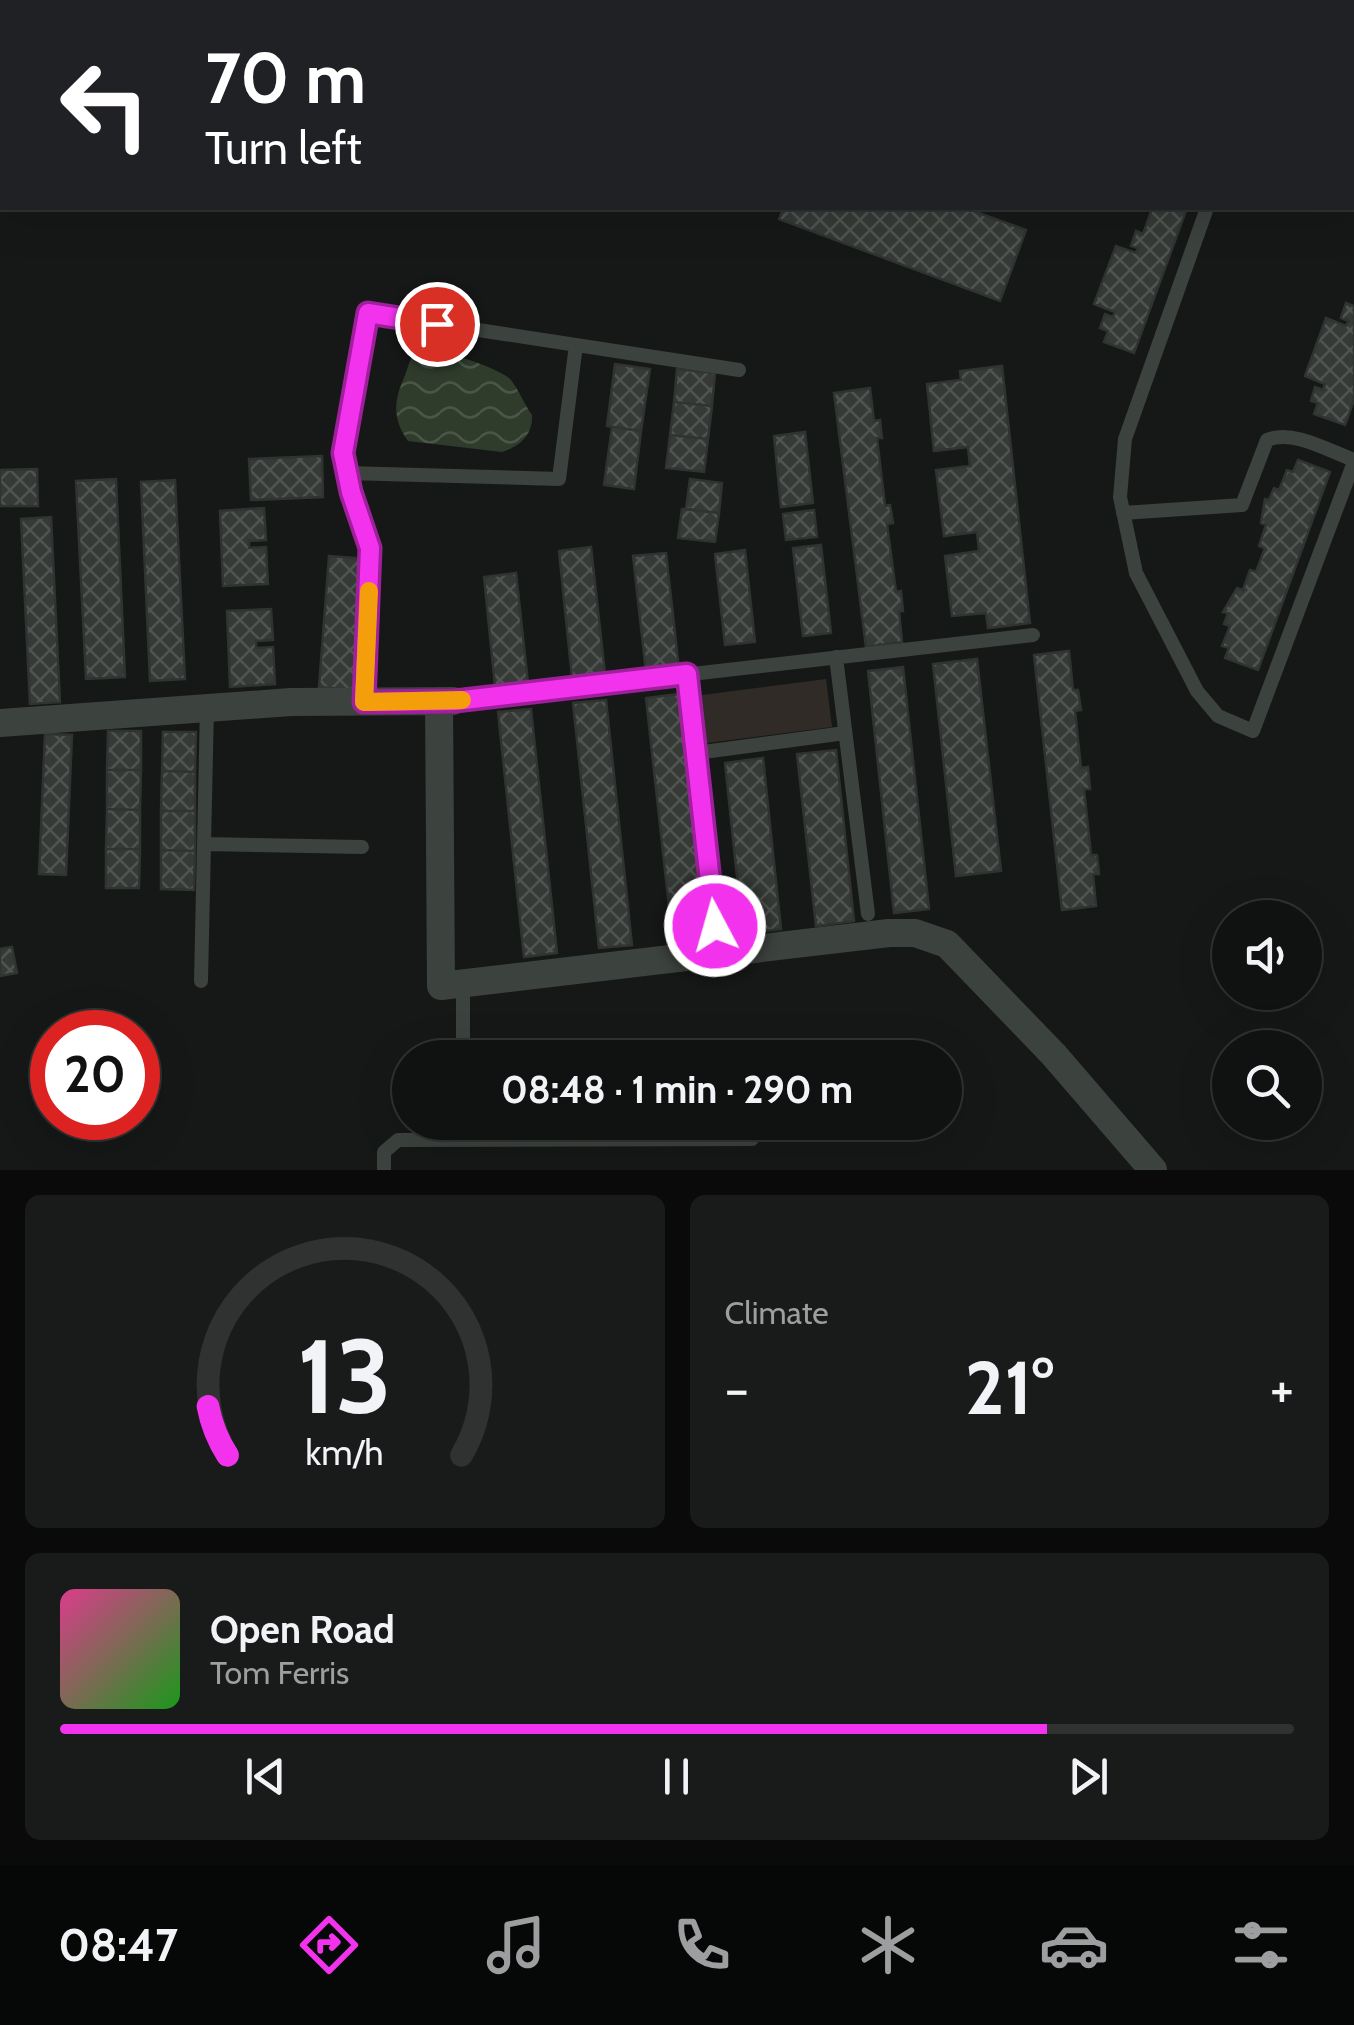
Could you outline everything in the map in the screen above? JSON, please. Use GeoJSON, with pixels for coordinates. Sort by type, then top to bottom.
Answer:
{"type":"FeatureCollection","features":[{"type":"Feature","properties":{"kind":"street"},"geometry":{"type":"LineString","coordinates":[[0,723],[207,707],[447,701],[441,986],[889,933],[932,938],[947,944],[1054,1054],[1153,1170]]}},
{"type":"Feature","properties":{"kind":"lane"},"geometry":{"type":"LineString","coordinates":[[1123,513],[1242,505],[1267,440],[1276,436],[1291,437],[1354,461],[1254,731],[1218,716],[1196,691],[1136,572],[1123,513],[1120,479],[1124,439],[1206,210]]}},
{"type":"Feature","properties":{"kind":"lane"},"geometry":{"type":"LineString","coordinates":[[364,702],[370,548],[343,453],[368,313],[739,370]]}},
{"type":"Feature","properties":{"kind":"lane"},"geometry":{"type":"LineString","coordinates":[[347,473],[559,479],[576,345]]}},
{"type":"Feature","properties":{"kind":"lane"},"geometry":{"type":"LineString","coordinates":[[447,701],[1033,635]]}},
{"type":"Feature","properties":{"kind":"lane"},"geometry":{"type":"LineString","coordinates":[[836,657],[868,914]]}},
{"type":"Feature","properties":{"kind":"lane"},"geometry":{"type":"LineString","coordinates":[[687,674],[715,926]]}},
{"type":"Feature","properties":{"kind":"lane"},"geometry":{"type":"LineString","coordinates":[[201,982],[207,707]]}},
{"type":"Feature","properties":{"kind":"lane"},"geometry":{"type":"LineString","coordinates":[[696,753],[845,733]]}},
{"type":"Feature","properties":{"kind":"lane"},"geometry":{"type":"LineString","coordinates":[[204,844],[362,847]]}},
{"type":"Feature","properties":{"kind":"lane"},"geometry":{"type":"LineString","coordinates":[[463,984],[463,1040]]}},
{"type":"Feature","properties":{"kind":"lane"},"geometry":{"type":"LineString","coordinates":[[384,1170],[384,1152],[398,1140]]}},
{"type":"Feature","properties":{"kind":"shaded area"},"geometry":{"type":"Polygon","coordinates":[[[826,679],[832,727],[707,743],[702,695],[826,679]]]}},
{"type":"Feature","properties":{"kind":"water"},"geometry":{"type":"Polygon","coordinates":[[[420,348],[468,360],[511,380],[532,415],[524,439],[502,452],[408,441],[399,425],[397,402],[410,362],[420,348]]]}},
{"type":"Feature","properties":{"kind":"building"},"geometry":{"type":"Polygon","coordinates":[[[783,210],[971,210],[1026,230],[1000,301],[779,219],[783,210]]]}},
{"type":"Feature","properties":{"kind":"building"},"geometry":{"type":"Polygon","coordinates":[[[1152,210],[1186,210],[1134,353],[1104,342],[1108,331],[1100,328],[1105,314],[1113,317],[1115,312],[1094,304],[1116,246],[1136,253],[1138,248],[1131,246],[1136,231],[1143,234],[1152,210]]]}},
{"type":"Feature","properties":{"kind":"building"},"geometry":{"type":"Polygon","coordinates":[[[1346,303],[1354,306],[1354,400],[1345,425],[1314,414],[1318,403],[1311,401],[1315,387],[1323,390],[1325,384],[1305,376],[1326,318],[1346,326],[1349,321],[1341,318],[1346,303]]]}},
{"type":"Feature","properties":{"kind":"building"},"geometry":{"type":"Polygon","coordinates":[[[615,364],[650,369],[641,431],[607,426],[615,364]]]}},
{"type":"Feature","properties":{"kind":"building"},"geometry":{"type":"Polygon","coordinates":[[[1002,366],[1030,623],[988,628],[986,613],[952,616],[945,556],[979,551],[977,532],[944,536],[936,470],[970,466],[968,447],[934,451],[927,384],[961,380],[960,371],[1002,366]]]}},
{"type":"Feature","properties":{"kind":"building"},"geometry":{"type":"Polygon","coordinates":[[[677,369],[715,373],[712,406],[674,402],[677,369]]]}},
{"type":"Feature","properties":{"kind":"building"},"geometry":{"type":"Polygon","coordinates":[[[870,388],[874,421],[880,420],[882,438],[877,438],[885,506],[890,505],[893,523],[887,524],[896,592],[901,591],[903,611],[899,611],[902,642],[866,647],[834,393],[870,388]]]}},
{"type":"Feature","properties":{"kind":"building"},"geometry":{"type":"Polygon","coordinates":[[[674,402],[712,406],[708,439],[670,435],[674,402]]]}},
{"type":"Feature","properties":{"kind":"building"},"geometry":{"type":"Polygon","coordinates":[[[612,427],[641,431],[634,489],[604,485],[612,427]]]}},
{"type":"Feature","properties":{"kind":"building"},"geometry":{"type":"Polygon","coordinates":[[[805,432],[813,503],[781,507],[774,436],[805,432]]]}},
{"type":"Feature","properties":{"kind":"building"},"geometry":{"type":"Polygon","coordinates":[[[670,435],[708,439],[704,472],[666,468],[670,435]]]}},
{"type":"Feature","properties":{"kind":"building"},"geometry":{"type":"Polygon","coordinates":[[[322,456],[323,497],[251,500],[249,459],[322,456]]]}},
{"type":"Feature","properties":{"kind":"building"},"geometry":{"type":"Polygon","coordinates":[[[1298,460],[1330,472],[1258,670],[1225,658],[1229,648],[1222,646],[1230,626],[1224,624],[1228,613],[1223,612],[1237,588],[1243,590],[1250,570],[1256,572],[1265,548],[1259,546],[1266,525],[1261,523],[1265,499],[1269,500],[1274,488],[1279,490],[1287,470],[1293,472],[1298,460]]]}},
{"type":"Feature","properties":{"kind":"building"},"geometry":{"type":"Polygon","coordinates":[[[37,469],[38,506],[0,506],[0,470],[37,469]]]}},
{"type":"Feature","properties":{"kind":"building"},"geometry":{"type":"Polygon","coordinates":[[[116,479],[125,677],[86,679],[76,481],[116,479]]]}},
{"type":"Feature","properties":{"kind":"building"},"geometry":{"type":"Polygon","coordinates":[[[690,479],[722,483],[719,513],[686,509],[690,479]]]}},
{"type":"Feature","properties":{"kind":"building"},"geometry":{"type":"Polygon","coordinates":[[[175,480],[185,679],[150,681],[141,482],[175,480]]]}},
{"type":"Feature","properties":{"kind":"building"},"geometry":{"type":"Polygon","coordinates":[[[264,508],[266,540],[249,541],[249,548],[266,547],[268,584],[223,586],[220,511],[264,508]]]}},
{"type":"Feature","properties":{"kind":"building"},"geometry":{"type":"Polygon","coordinates":[[[682,509],[719,513],[715,542],[678,538],[682,509]]]}},
{"type":"Feature","properties":{"kind":"building"},"geometry":{"type":"Polygon","coordinates":[[[814,510],[817,537],[786,540],[783,514],[814,510]]]}},
{"type":"Feature","properties":{"kind":"building"},"geometry":{"type":"Polygon","coordinates":[[[51,517],[60,702],[30,704],[21,519],[51,517]]]}},
{"type":"Feature","properties":{"kind":"building"},"geometry":{"type":"Polygon","coordinates":[[[821,545],[831,633],[803,636],[793,548],[821,545]]]}},
{"type":"Feature","properties":{"kind":"building"},"geometry":{"type":"Polygon","coordinates":[[[591,547],[605,674],[572,678],[559,551],[591,547]]]}},
{"type":"Feature","properties":{"kind":"building"},"geometry":{"type":"Polygon","coordinates":[[[745,550],[755,642],[725,645],[715,554],[745,550]]]}},
{"type":"Feature","properties":{"kind":"building"},"geometry":{"type":"Polygon","coordinates":[[[666,553],[679,669],[646,672],[633,556],[666,553]]]}},
{"type":"Feature","properties":{"kind":"building"},"geometry":{"type":"Polygon","coordinates":[[[329,556],[366,559],[356,690],[319,687],[329,556]]]}},
{"type":"Feature","properties":{"kind":"building"},"geometry":{"type":"Polygon","coordinates":[[[516,573],[528,683],[495,686],[484,577],[516,573]]]}},
{"type":"Feature","properties":{"kind":"building"},"geometry":{"type":"Polygon","coordinates":[[[271,609],[273,640],[256,641],[256,648],[273,647],[275,684],[230,687],[227,611],[271,609]]]}},
{"type":"Feature","properties":{"kind":"building"},"geometry":{"type":"Polygon","coordinates":[[[1069,651],[1073,690],[1078,690],[1081,710],[1075,711],[1081,768],[1088,767],[1090,789],[1084,789],[1091,855],[1097,855],[1099,874],[1093,874],[1096,906],[1062,910],[1034,655],[1069,651]]]}},
{"type":"Feature","properties":{"kind":"building"},"geometry":{"type":"Polygon","coordinates":[[[977,659],[1001,871],[956,876],[933,664],[977,659]]]}},
{"type":"Feature","properties":{"kind":"building"},"geometry":{"type":"Polygon","coordinates":[[[903,667],[929,909],[894,913],[868,671],[903,667]]]}},
{"type":"Feature","properties":{"kind":"building"},"geometry":{"type":"Polygon","coordinates":[[[679,694],[706,939],[673,943],[646,698],[679,694]]]}},
{"type":"Feature","properties":{"kind":"building"},"geometry":{"type":"Polygon","coordinates":[[[606,700],[632,945],[599,948],[573,703],[606,700]]]}},
{"type":"Feature","properties":{"kind":"building"},"geometry":{"type":"Polygon","coordinates":[[[531,709],[557,953],[524,957],[498,712],[531,709]]]}},
{"type":"Feature","properties":{"kind":"building"},"geometry":{"type":"Polygon","coordinates":[[[108,731],[141,731],[141,770],[107,770],[108,731]]]}},
{"type":"Feature","properties":{"kind":"building"},"geometry":{"type":"Polygon","coordinates":[[[163,732],[196,732],[195,772],[162,771],[163,732]]]}},
{"type":"Feature","properties":{"kind":"building"},"geometry":{"type":"Polygon","coordinates":[[[45,734],[72,735],[66,875],[39,874],[45,734]]]}},
{"type":"Feature","properties":{"kind":"building"},"geometry":{"type":"Polygon","coordinates":[[[836,750],[854,921],[816,926],[797,754],[836,750]]]}},
{"type":"Feature","properties":{"kind":"building"},"geometry":{"type":"Polygon","coordinates":[[[763,758],[781,929],[743,934],[725,763],[763,758]]]}},
{"type":"Feature","properties":{"kind":"building"},"geometry":{"type":"Polygon","coordinates":[[[107,770],[141,770],[140,810],[107,809],[107,770]]]}},
{"type":"Feature","properties":{"kind":"building"},"geometry":{"type":"Polygon","coordinates":[[[162,771],[195,772],[195,811],[161,811],[162,771]]]}},
{"type":"Feature","properties":{"kind":"building"},"geometry":{"type":"Polygon","coordinates":[[[107,809],[140,810],[140,849],[106,849],[107,809]]]}},
{"type":"Feature","properties":{"kind":"building"},"geometry":{"type":"Polygon","coordinates":[[[161,811],[195,811],[195,851],[161,850],[161,811]]]}},
{"type":"Feature","properties":{"kind":"building"},"geometry":{"type":"Polygon","coordinates":[[[106,849],[140,849],[139,888],[106,888],[106,849]]]}},
{"type":"Feature","properties":{"kind":"building"},"geometry":{"type":"Polygon","coordinates":[[[161,850],[195,851],[194,890],[161,889],[161,850]]]}},
{"type":"Feature","properties":{"kind":"building"},"geometry":{"type":"Polygon","coordinates":[[[12,947],[17,973],[0,976],[0,949],[12,947]]]}},
{"type":"Feature","properties":{"kind":"slow traffic"},"geometry":{"type":"LineString","coordinates":[[369,591],[364,702],[462,700]]}},
{"type":"Feature","properties":{"kind":"route"},"geometry":{"type":"LineString","coordinates":[[437,324],[368,313],[343,453],[370,548],[364,702],[455,701],[687,674],[715,926]]}}]}
